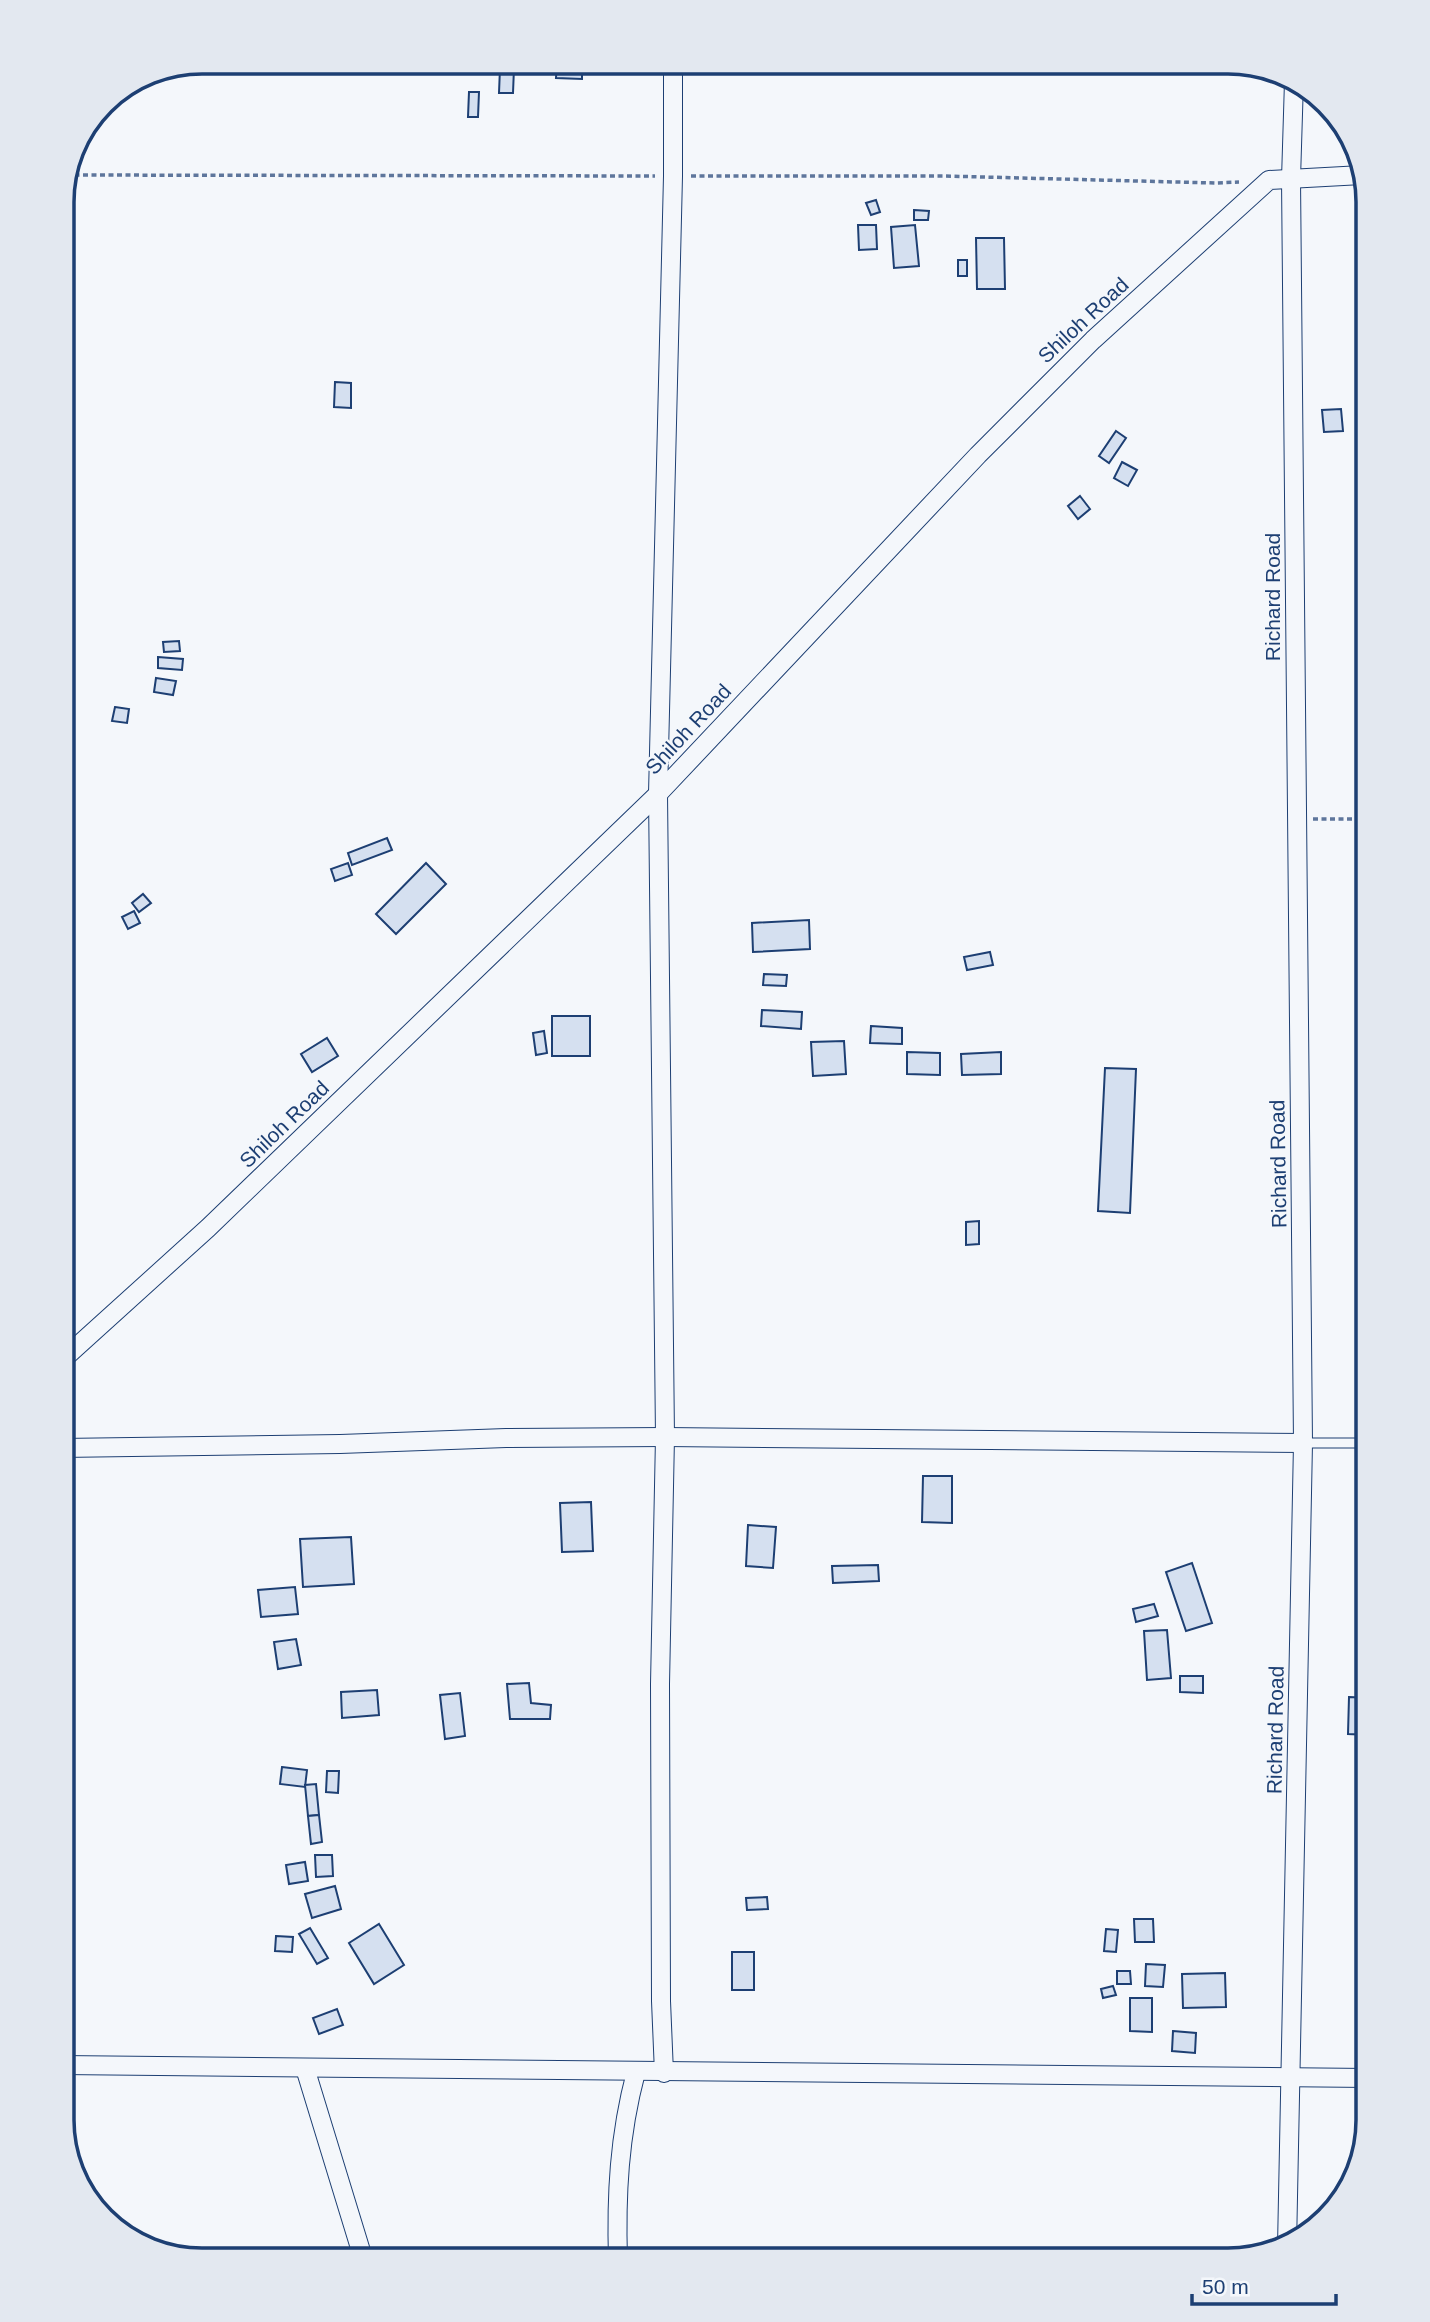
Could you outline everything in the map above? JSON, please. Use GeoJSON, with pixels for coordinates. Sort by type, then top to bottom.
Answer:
{"type":"FeatureCollection","features":[{"type":"Feature","properties":{"kind":"street"},"geometry":{"type":"LineString","coordinates":[[664,2073],[661,1988],[660,1684],[665,1437],[658,794],[673,74]]}},
{"type":"Feature","properties":{"kind":"street","name":"Richard Road"},"geometry":{"type":"LineString","coordinates":[[1287,2234],[1303,1443],[1291,179],[1294,92]]}},
{"type":"Feature","properties":{"kind":"street","name":"Shiloh Road"},"geometry":{"type":"LineString","coordinates":[[74,1349],[218,1218],[658,794],[978,455],[1093,340],[1269,180],[1354,175]]}},
{"type":"Feature","properties":{"kind":"street"},"geometry":{"type":"LineString","coordinates":[[74,1448],[665,1437],[1303,1443]]}},
{"type":"Feature","properties":{"kind":"street"},"geometry":{"type":"LineString","coordinates":[[74,2065],[1356,2078]]}},
{"type":"Feature","properties":{"kind":"street"},"geometry":{"type":"LineString","coordinates":[[305,2068],[360,2248]]}},
{"type":"Feature","properties":{"kind":"street"},"geometry":{"type":"LineString","coordinates":[[618,2248],[616,2199],[625,2113],[636,2072]]}},
{"type":"Feature","properties":{"kind":"lane"},"geometry":{"type":"LineString","coordinates":[[1303,1443],[1356,1443]]}},
{"type":"Feature","properties":{"kind":"path"},"geometry":{"type":"LineString","coordinates":[[1297,819],[1356,819]]}},
{"type":"Feature","properties":{"kind":"building"},"geometry":{"type":"Polygon","coordinates":[[[500,74],[514,74],[513,93],[499,93],[500,74]]]}},
{"type":"Feature","properties":{"kind":"building"},"geometry":{"type":"Polygon","coordinates":[[[556,74],[582,74],[582,79],[556,78],[556,74]]]}},
{"type":"Feature","properties":{"kind":"building"},"geometry":{"type":"Polygon","coordinates":[[[469,92],[479,92],[478,117],[468,117],[469,92]]]}},
{"type":"Feature","properties":{"kind":"building"},"geometry":{"type":"Polygon","coordinates":[[[876,200],[880,212],[871,215],[866,203],[876,200]]]}},
{"type":"Feature","properties":{"kind":"building"},"geometry":{"type":"Polygon","coordinates":[[[914,210],[929,211],[928,220],[914,220],[914,210]]]}},
{"type":"Feature","properties":{"kind":"building"},"geometry":{"type":"Polygon","coordinates":[[[858,225],[876,225],[877,249],[859,250],[858,225]]]}},
{"type":"Feature","properties":{"kind":"building"},"geometry":{"type":"Polygon","coordinates":[[[915,225],[919,266],[894,268],[891,227],[915,225]]]}},
{"type":"Feature","properties":{"kind":"building"},"geometry":{"type":"Polygon","coordinates":[[[976,238],[1004,238],[1005,289],[977,289],[976,238]]]}},
{"type":"Feature","properties":{"kind":"building"},"geometry":{"type":"Polygon","coordinates":[[[958,260],[967,260],[967,276],[958,276],[958,260]]]}},
{"type":"Feature","properties":{"kind":"building"},"geometry":{"type":"Polygon","coordinates":[[[335,382],[351,383],[351,408],[334,407],[335,382]]]}},
{"type":"Feature","properties":{"kind":"building"},"geometry":{"type":"Polygon","coordinates":[[[1341,409],[1343,431],[1324,432],[1322,410],[1341,409]]]}},
{"type":"Feature","properties":{"kind":"building"},"geometry":{"type":"Polygon","coordinates":[[[1116,431],[1126,438],[1109,463],[1099,456],[1116,431]]]}},
{"type":"Feature","properties":{"kind":"building"},"geometry":{"type":"Polygon","coordinates":[[[1122,462],[1137,470],[1128,486],[1114,478],[1122,462]]]}},
{"type":"Feature","properties":{"kind":"building"},"geometry":{"type":"Polygon","coordinates":[[[1080,496],[1090,509],[1078,519],[1068,506],[1080,496]]]}},
{"type":"Feature","properties":{"kind":"building"},"geometry":{"type":"Polygon","coordinates":[[[179,641],[180,651],[164,652],[163,642],[179,641]]]}},
{"type":"Feature","properties":{"kind":"building"},"geometry":{"type":"Polygon","coordinates":[[[158,657],[183,659],[182,670],[158,668],[158,657]]]}},
{"type":"Feature","properties":{"kind":"building"},"geometry":{"type":"Polygon","coordinates":[[[156,678],[176,681],[173,695],[154,692],[156,678]]]}},
{"type":"Feature","properties":{"kind":"building"},"geometry":{"type":"Polygon","coordinates":[[[115,707],[129,709],[127,723],[112,721],[115,707]]]}},
{"type":"Feature","properties":{"kind":"building"},"geometry":{"type":"Polygon","coordinates":[[[387,838],[392,850],[352,865],[348,853],[387,838]]]}},
{"type":"Feature","properties":{"kind":"building"},"geometry":{"type":"Polygon","coordinates":[[[348,863],[352,875],[335,881],[331,869],[348,863]]]}},
{"type":"Feature","properties":{"kind":"building"},"geometry":{"type":"Polygon","coordinates":[[[426,863],[446,884],[396,934],[376,914],[426,863]]]}},
{"type":"Feature","properties":{"kind":"building"},"geometry":{"type":"Polygon","coordinates":[[[143,894],[151,903],[139,912],[132,903],[143,894]]]}},
{"type":"Feature","properties":{"kind":"building"},"geometry":{"type":"Polygon","coordinates":[[[134,911],[140,923],[128,929],[122,917],[134,911]]]}},
{"type":"Feature","properties":{"kind":"building"},"geometry":{"type":"Polygon","coordinates":[[[809,920],[810,949],[753,952],[752,923],[809,920]]]}},
{"type":"Feature","properties":{"kind":"building"},"geometry":{"type":"Polygon","coordinates":[[[990,952],[993,965],[967,970],[964,957],[990,952]]]}},
{"type":"Feature","properties":{"kind":"building"},"geometry":{"type":"Polygon","coordinates":[[[764,974],[787,975],[786,986],[763,985],[764,974]]]}},
{"type":"Feature","properties":{"kind":"building"},"geometry":{"type":"Polygon","coordinates":[[[762,1010],[802,1012],[801,1029],[761,1026],[762,1010]]]}},
{"type":"Feature","properties":{"kind":"building"},"geometry":{"type":"Polygon","coordinates":[[[552,1016],[590,1016],[590,1056],[552,1056],[552,1016]]]}},
{"type":"Feature","properties":{"kind":"building"},"geometry":{"type":"Polygon","coordinates":[[[871,1026],[902,1028],[902,1044],[870,1043],[871,1026]]]}},
{"type":"Feature","properties":{"kind":"building"},"geometry":{"type":"Polygon","coordinates":[[[544,1031],[547,1053],[536,1055],[533,1033],[544,1031]]]}},
{"type":"Feature","properties":{"kind":"building"},"geometry":{"type":"Polygon","coordinates":[[[327,1038],[338,1056],[312,1072],[301,1054],[327,1038]]]}},
{"type":"Feature","properties":{"kind":"building"},"geometry":{"type":"Polygon","coordinates":[[[844,1041],[846,1074],[813,1076],[811,1042],[844,1041]]]}},
{"type":"Feature","properties":{"kind":"building"},"geometry":{"type":"Polygon","coordinates":[[[907,1052],[940,1053],[940,1075],[907,1074],[907,1052]]]}},
{"type":"Feature","properties":{"kind":"building"},"geometry":{"type":"Polygon","coordinates":[[[1001,1052],[1001,1074],[962,1075],[961,1054],[1001,1052]]]}},
{"type":"Feature","properties":{"kind":"building"},"geometry":{"type":"Polygon","coordinates":[[[1105,1068],[1136,1069],[1130,1213],[1098,1211],[1105,1068]]]}},
{"type":"Feature","properties":{"kind":"building"},"geometry":{"type":"Polygon","coordinates":[[[979,1221],[979,1244],[966,1245],[966,1222],[979,1221]]]}},
{"type":"Feature","properties":{"kind":"building"},"geometry":{"type":"Polygon","coordinates":[[[923,1476],[952,1476],[952,1523],[922,1522],[923,1476]]]}},
{"type":"Feature","properties":{"kind":"building"},"geometry":{"type":"Polygon","coordinates":[[[591,1502],[593,1551],[562,1552],[560,1503],[591,1502]]]}},
{"type":"Feature","properties":{"kind":"building"},"geometry":{"type":"Polygon","coordinates":[[[748,1525],[776,1527],[773,1568],[746,1566],[748,1525]]]}},
{"type":"Feature","properties":{"kind":"building"},"geometry":{"type":"Polygon","coordinates":[[[351,1537],[354,1584],[303,1587],[300,1539],[351,1537]]]}},
{"type":"Feature","properties":{"kind":"building"},"geometry":{"type":"Polygon","coordinates":[[[1192,1563],[1212,1623],[1186,1631],[1166,1572],[1192,1563]]]}},
{"type":"Feature","properties":{"kind":"building"},"geometry":{"type":"Polygon","coordinates":[[[878,1565],[879,1581],[833,1583],[832,1566],[878,1565]]]}},
{"type":"Feature","properties":{"kind":"building"},"geometry":{"type":"Polygon","coordinates":[[[295,1587],[298,1614],[261,1617],[258,1590],[295,1587]]]}},
{"type":"Feature","properties":{"kind":"building"},"geometry":{"type":"Polygon","coordinates":[[[1154,1604],[1158,1616],[1136,1622],[1133,1609],[1154,1604]]]}},
{"type":"Feature","properties":{"kind":"building"},"geometry":{"type":"Polygon","coordinates":[[[1167,1630],[1171,1678],[1147,1680],[1144,1631],[1167,1630]]]}},
{"type":"Feature","properties":{"kind":"building"},"geometry":{"type":"Polygon","coordinates":[[[296,1639],[301,1665],[278,1669],[274,1642],[296,1639]]]}},
{"type":"Feature","properties":{"kind":"building"},"geometry":{"type":"Polygon","coordinates":[[[1180,1676],[1203,1676],[1203,1693],[1180,1692],[1180,1676]]]}},
{"type":"Feature","properties":{"kind":"building"},"geometry":{"type":"Polygon","coordinates":[[[529,1683],[531,1703],[551,1705],[550,1719],[510,1719],[507,1684],[529,1683]]]}},
{"type":"Feature","properties":{"kind":"building"},"geometry":{"type":"Polygon","coordinates":[[[377,1690],[379,1715],[342,1718],[341,1692],[377,1690]]]}},
{"type":"Feature","properties":{"kind":"building"},"geometry":{"type":"Polygon","coordinates":[[[460,1693],[465,1736],[445,1739],[440,1695],[460,1693]]]}},
{"type":"Feature","properties":{"kind":"building"},"geometry":{"type":"Polygon","coordinates":[[[1349,1697],[1356,1697],[1356,1734],[1348,1734],[1349,1697]]]}},
{"type":"Feature","properties":{"kind":"building"},"geometry":{"type":"Polygon","coordinates":[[[282,1767],[307,1770],[305,1787],[280,1784],[282,1767]]]}},
{"type":"Feature","properties":{"kind":"building"},"geometry":{"type":"Polygon","coordinates":[[[327,1771],[339,1771],[338,1793],[326,1792],[327,1771]]]}},
{"type":"Feature","properties":{"kind":"building"},"geometry":{"type":"Polygon","coordinates":[[[316,1784],[319,1815],[308,1816],[305,1785],[316,1784]]]}},
{"type":"Feature","properties":{"kind":"building"},"geometry":{"type":"Polygon","coordinates":[[[319,1815],[322,1842],[311,1844],[308,1816],[319,1815]]]}},
{"type":"Feature","properties":{"kind":"building"},"geometry":{"type":"Polygon","coordinates":[[[315,1855],[332,1855],[333,1876],[316,1877],[315,1855]]]}},
{"type":"Feature","properties":{"kind":"building"},"geometry":{"type":"Polygon","coordinates":[[[305,1862],[308,1881],[289,1884],[286,1865],[305,1862]]]}},
{"type":"Feature","properties":{"kind":"building"},"geometry":{"type":"Polygon","coordinates":[[[335,1886],[341,1909],[312,1918],[305,1894],[335,1886]]]}},
{"type":"Feature","properties":{"kind":"building"},"geometry":{"type":"Polygon","coordinates":[[[767,1897],[768,1909],[747,1910],[746,1898],[767,1897]]]}},
{"type":"Feature","properties":{"kind":"building"},"geometry":{"type":"Polygon","coordinates":[[[1134,1919],[1153,1919],[1154,1942],[1135,1942],[1134,1919]]]}},
{"type":"Feature","properties":{"kind":"building"},"geometry":{"type":"Polygon","coordinates":[[[379,1924],[404,1965],[374,1984],[349,1943],[379,1924]]]}},
{"type":"Feature","properties":{"kind":"building"},"geometry":{"type":"Polygon","coordinates":[[[310,1928],[328,1958],[317,1964],[299,1934],[310,1928]]]}},
{"type":"Feature","properties":{"kind":"building"},"geometry":{"type":"Polygon","coordinates":[[[1106,1929],[1118,1930],[1116,1952],[1104,1951],[1106,1929]]]}},
{"type":"Feature","properties":{"kind":"building"},"geometry":{"type":"Polygon","coordinates":[[[276,1936],[293,1937],[292,1952],[275,1951],[276,1936]]]}},
{"type":"Feature","properties":{"kind":"building"},"geometry":{"type":"Polygon","coordinates":[[[732,1952],[754,1952],[754,1990],[732,1990],[732,1952]]]}},
{"type":"Feature","properties":{"kind":"building"},"geometry":{"type":"Polygon","coordinates":[[[1146,1964],[1165,1965],[1163,1987],[1145,1986],[1146,1964]]]}},
{"type":"Feature","properties":{"kind":"building"},"geometry":{"type":"Polygon","coordinates":[[[1117,1971],[1130,1971],[1131,1984],[1117,1984],[1117,1971]]]}},
{"type":"Feature","properties":{"kind":"building"},"geometry":{"type":"Polygon","coordinates":[[[1225,1973],[1226,2007],[1183,2008],[1182,1974],[1225,1973]]]}},
{"type":"Feature","properties":{"kind":"building"},"geometry":{"type":"Polygon","coordinates":[[[1113,1986],[1116,1995],[1103,1998],[1101,1989],[1113,1986]]]}},
{"type":"Feature","properties":{"kind":"building"},"geometry":{"type":"Polygon","coordinates":[[[1130,1998],[1152,1998],[1152,2032],[1130,2031],[1130,1998]]]}},
{"type":"Feature","properties":{"kind":"building"},"geometry":{"type":"Polygon","coordinates":[[[337,2009],[343,2025],[319,2034],[313,2018],[337,2009]]]}},
{"type":"Feature","properties":{"kind":"building"},"geometry":{"type":"Polygon","coordinates":[[[1173,2031],[1196,2033],[1195,2053],[1172,2051],[1173,2031]]]}}]}
